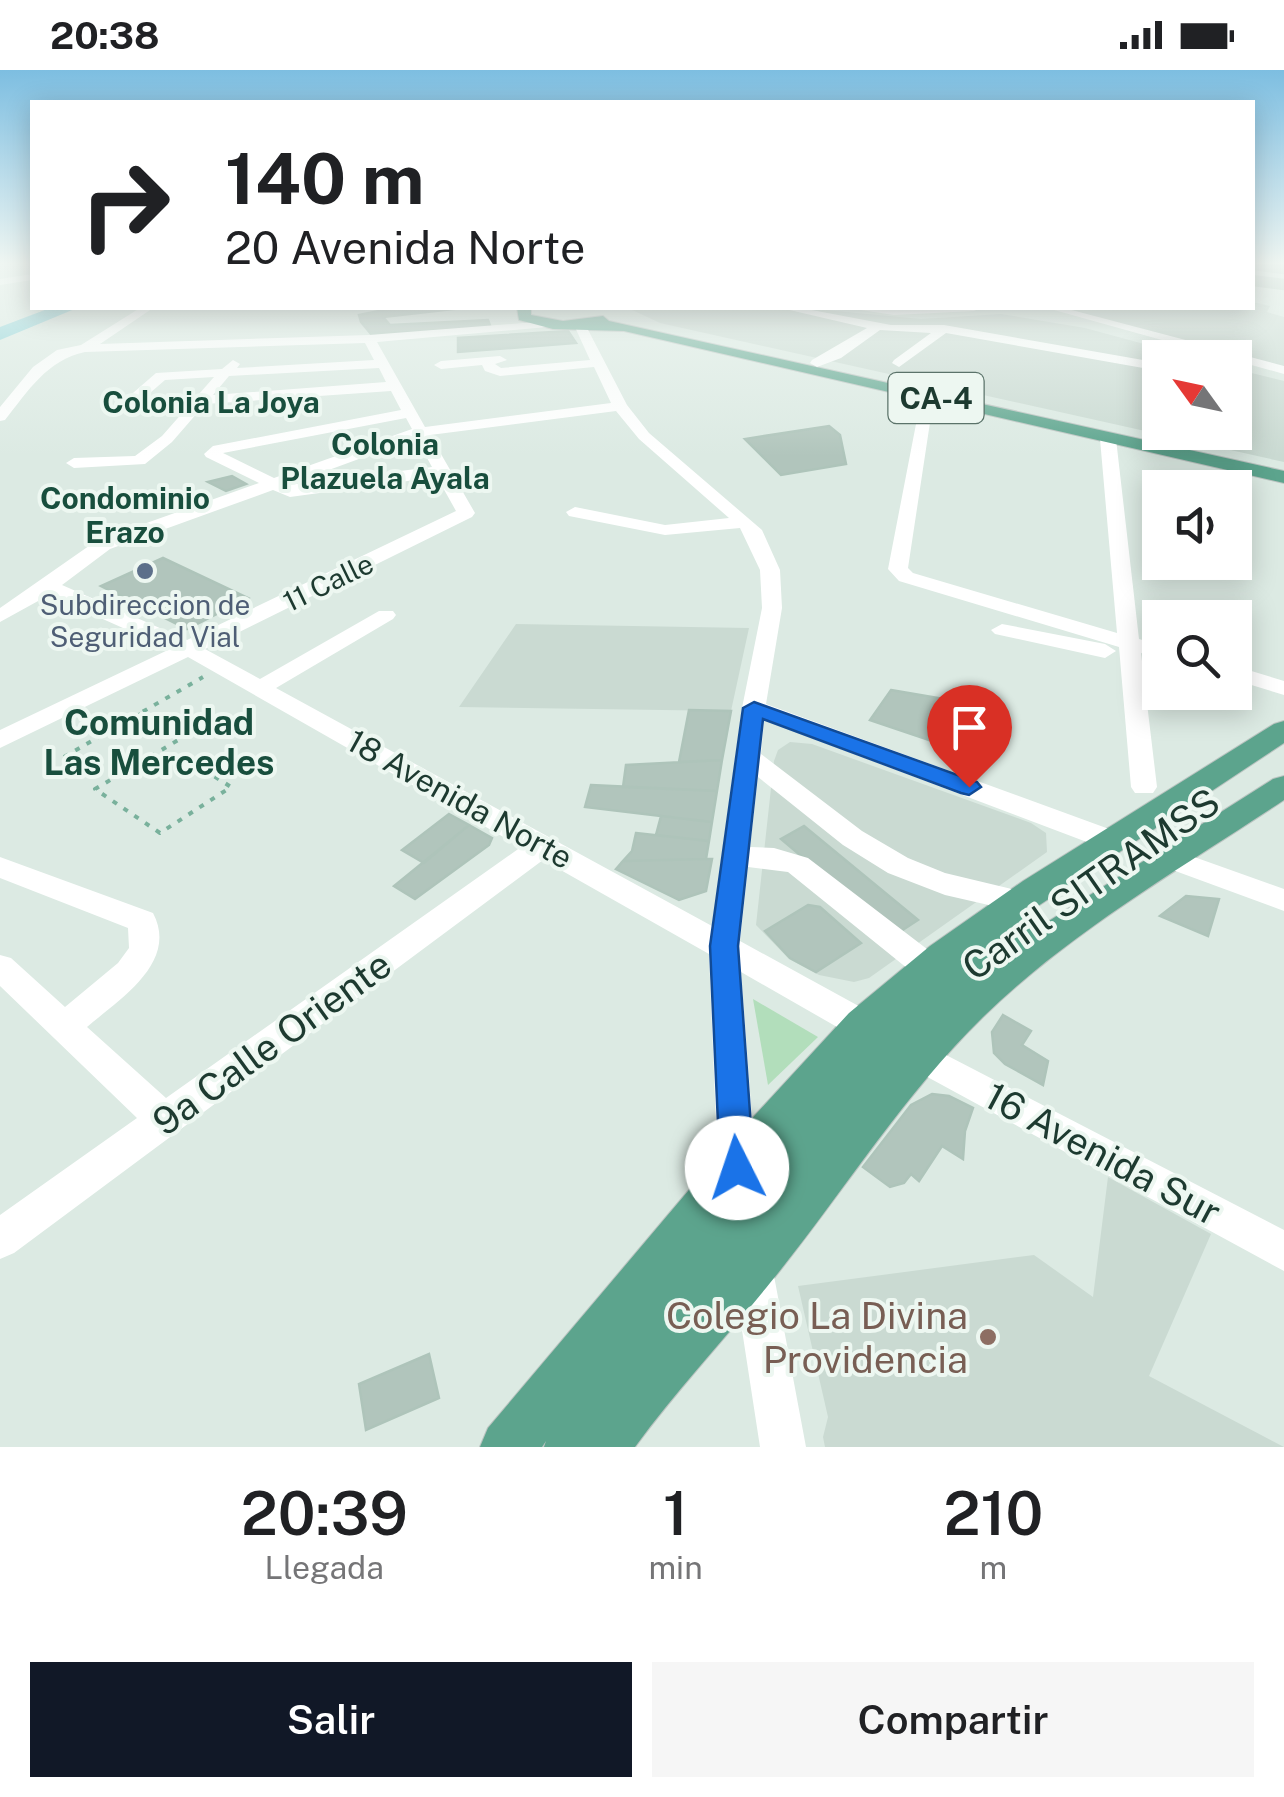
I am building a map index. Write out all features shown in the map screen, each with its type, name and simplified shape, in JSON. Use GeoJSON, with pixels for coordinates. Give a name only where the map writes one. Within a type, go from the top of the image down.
{"type":"FeatureCollection","features":[{"type":"Feature","properties":{"kind":"main road","name":"CA-4"},"geometry":{"type":"LineString","coordinates":[[625,327],[1284,477]]}},
{"type":"Feature","properties":{"kind":"main road","name":"CA-4"},"geometry":{"type":"LineString","coordinates":[[664,327],[1284,468]]}},
{"type":"Feature","properties":{"kind":"main road"},"geometry":{"type":"LineString","coordinates":[[507,1447],[737,1168],[864,1024],[929,968],[1019,901],[1284,730]]}},
{"type":"Feature","properties":{"kind":"main road","name":"Carril SITRAMSS"},"geometry":{"type":"LineString","coordinates":[[571,1447],[748,1247],[898,1034],[976,958],[1060,898],[1284,753]]}},
{"type":"Feature","properties":{"kind":"main road"},"geometry":{"type":"LineString","coordinates":[[602,1447],[748,1247],[968,1006],[1004,974],[1168,858],[1284,786]]}},
{"type":"Feature","properties":{"kind":"street"},"geometry":{"type":"LineString","coordinates":[[85,348],[117,327]]}},
{"type":"Feature","properties":{"kind":"street"},"geometry":{"type":"LineString","coordinates":[[498,330],[501,327]]}},
{"type":"Feature","properties":{"kind":"street"},"geometry":{"type":"LineString","coordinates":[[0,417],[38,370],[62,353],[85,348],[369,339],[519,327]]}},
{"type":"Feature","properties":{"kind":"street"},"geometry":{"type":"LineString","coordinates":[[584,327],[620,406],[644,436],[744,522],[764,550],[770,570],[772,608],[754,708],[724,946],[737,1168],[783,1447]]}},
{"type":"Feature","properties":{"kind":"street"},"geometry":{"type":"LineString","coordinates":[[880,327],[944,329],[1142,364]]}},
{"type":"Feature","properties":{"kind":"street"},"geometry":{"type":"LineString","coordinates":[[1123,327],[1169,340]]}},
{"type":"Feature","properties":{"kind":"street"},"geometry":{"type":"LineString","coordinates":[[817,362],[884,328]]}},
{"type":"Feature","properties":{"kind":"street"},"geometry":{"type":"LineString","coordinates":[[840,368],[884,328]]}},
{"type":"Feature","properties":{"kind":"street"},"geometry":{"type":"LineString","coordinates":[[899,362],[944,329]]}},
{"type":"Feature","properties":{"kind":"street"},"geometry":{"type":"LineString","coordinates":[[369,339],[442,471],[296,492],[271,484],[212,452],[408,413]]}},
{"type":"Feature","properties":{"kind":"street"},"geometry":{"type":"LineString","coordinates":[[74,462],[138,461],[167,439],[204,400],[248,344]]}},
{"type":"Feature","properties":{"kind":"street"},"geometry":{"type":"LineString","coordinates":[[441,366],[540,356]]}},
{"type":"Feature","properties":{"kind":"street"},"geometry":{"type":"LineString","coordinates":[[486,361],[492,370],[500,372],[597,362]]}},
{"type":"Feature","properties":{"kind":"street"},"geometry":{"type":"LineString","coordinates":[[1252,362],[1284,370]]}},
{"type":"Feature","properties":{"kind":"street"},"geometry":{"type":"LineString","coordinates":[[123,409],[155,378],[380,364]]}},
{"type":"Feature","properties":{"kind":"street"},"geometry":{"type":"LineString","coordinates":[[204,400],[396,386]]}},
{"type":"Feature","properties":{"kind":"street"},"geometry":{"type":"LineString","coordinates":[[927,396],[898,569],[906,576],[1129,650]]}},
{"type":"Feature","properties":{"kind":"street"},"geometry":{"type":"LineString","coordinates":[[0,616],[51,588],[78,561],[102,545],[419,432],[620,406]]}},
{"type":"Feature","properties":{"kind":"street"},"geometry":{"type":"LineString","coordinates":[[1108,439],[1144,787]]}},
{"type":"Feature","properties":{"kind":"street","name":"11 Calle"},"geometry":{"type":"LineString","coordinates":[[0,740],[466,513],[442,471]]}},
{"type":"Feature","properties":{"kind":"street"},"geometry":{"type":"LineString","coordinates":[[575,512],[665,530],[744,522]]}},
{"type":"Feature","properties":{"kind":"street","name":"18 Avenida Norte"},"geometry":{"type":"LineString","coordinates":[[51,588],[189,649],[864,1024]]}},
{"type":"Feature","properties":{"kind":"street"},"geometry":{"type":"LineString","coordinates":[[260,688],[386,615]]}},
{"type":"Feature","properties":{"kind":"street"},"geometry":{"type":"LineString","coordinates":[[1002,630],[1142,651]]}},
{"type":"Feature","properties":{"kind":"street"},"geometry":{"type":"LineString","coordinates":[[1252,678],[1284,688]]}},
{"type":"Feature","properties":{"kind":"street"},"geometry":{"type":"LineString","coordinates":[[754,708],[1110,840]]}},
{"type":"Feature","properties":{"kind":"street"},"geometry":{"type":"LineString","coordinates":[[748,757],[880,854],[918,875],[1019,901]]}},
{"type":"Feature","properties":{"kind":"street","name":"9a Calle Oriente"},"geometry":{"type":"LineString","coordinates":[[0,1239],[544,846]]}},
{"type":"Feature","properties":{"kind":"street"},"geometry":{"type":"LineString","coordinates":[[736,856],[774,858],[798,865],[929,968]]}},
{"type":"Feature","properties":{"kind":"street"},"geometry":{"type":"LineString","coordinates":[[1168,858],[1284,900]]}},
{"type":"Feature","properties":{"kind":"street"},"geometry":{"type":"LineString","coordinates":[[1,867],[142,921],[145,950],[65,1027]]}},
{"type":"Feature","properties":{"kind":"street"},"geometry":{"type":"LineString","coordinates":[[0,967],[165,1120]]}},
{"type":"Feature","properties":{"kind":"street","name":"16 Avenida Sur"},"geometry":{"type":"LineString","coordinates":[[921,1057],[1284,1251]]}},
{"type":"Feature","properties":{"kind":"path"},"geometry":{"type":"LineString","coordinates":[[64,757],[221,667]]}},
{"type":"Feature","properties":{"kind":"path"},"geometry":{"type":"LineString","coordinates":[[138,714],[180,739],[95,789],[160,833],[231,787],[195,764]]}},
{"type":"Feature","properties":{"kind":"shaded area"},"geometry":{"type":"Polygon","coordinates":[[[679,327],[1081,327],[1142,343],[1142,430],[679,327]]]}},
{"type":"Feature","properties":{"kind":"shaded area"},"geometry":{"type":"Polygon","coordinates":[[[1133,327],[1284,327],[1284,368],[1252,359],[1252,340],[1180,340],[1133,327]]]}},
{"type":"Feature","properties":{"kind":"shaded area"},"geometry":{"type":"Polygon","coordinates":[[[1252,373],[1284,381],[1284,462],[1230,450],[1252,450],[1252,373]]]}},
{"type":"Feature","properties":{"kind":"shaded area"},"geometry":{"type":"Polygon","coordinates":[[[516,624],[749,628],[731,711],[459,707],[516,624]]]}},
{"type":"Feature","properties":{"kind":"shaded area"},"geometry":{"type":"Polygon","coordinates":[[[790,742],[812,744],[1031,823],[1046,833],[1047,852],[869,978],[854,982],[819,975],[789,959],[756,925],[774,761],[778,750],[790,742]]]}},
{"type":"Feature","properties":{"kind":"shaded area","name":"Colegio La Divina Providencia"},"geometry":{"type":"Polygon","coordinates":[[[1108,1177],[1211,1234],[1149,1376],[1284,1447],[825,1447],[828,1417],[798,1286],[1034,1255],[1093,1297],[1108,1177]]]}},
{"type":"Feature","properties":{"kind":"green space"},"geometry":{"type":"Polygon","coordinates":[[[753,999],[818,1037],[768,1085],[753,999]]]}},
{"type":"Feature","properties":{"kind":"building"},"geometry":{"type":"Polygon","coordinates":[[[365,327],[491,328],[371,334],[365,327]]]}},
{"type":"Feature","properties":{"kind":"building"},"geometry":{"type":"Polygon","coordinates":[[[568,331],[576,343],[458,352],[458,338],[568,331]]]}},
{"type":"Feature","properties":{"kind":"building"},"geometry":{"type":"Polygon","coordinates":[[[829,426],[840,435],[846,464],[781,475],[745,439],[829,426]]]}},
{"type":"Feature","properties":{"kind":"building"},"geometry":{"type":"Polygon","coordinates":[[[232,476],[246,484],[226,491],[208,482],[232,476]]]}},
{"type":"Feature","properties":{"kind":"building"},"geometry":{"type":"Polygon","coordinates":[[[163,558],[248,598],[187,629],[101,586],[163,558]]]}},
{"type":"Feature","properties":{"kind":"building"},"geometry":{"type":"Polygon","coordinates":[[[891,690],[950,700],[944,745],[870,720],[891,690]]]}},
{"type":"Feature","properties":{"kind":"building"},"geometry":{"type":"Polygon","coordinates":[[[689,710],[731,711],[722,760],[679,762],[689,710]]]}},
{"type":"Feature","properties":{"kind":"building"},"geometry":{"type":"Polygon","coordinates":[[[722,760],[717,791],[623,787],[626,765],[722,760]]]}},
{"type":"Feature","properties":{"kind":"building"},"geometry":{"type":"Polygon","coordinates":[[[591,785],[717,791],[712,822],[585,807],[591,785]]]}},
{"type":"Feature","properties":{"kind":"building"},"geometry":{"type":"Polygon","coordinates":[[[449,814],[469,825],[424,863],[402,850],[449,814]]]}},
{"type":"Feature","properties":{"kind":"building"},"geometry":{"type":"Polygon","coordinates":[[[661,816],[712,822],[709,841],[656,835],[661,816]]]}},
{"type":"Feature","properties":{"kind":"building"},"geometry":{"type":"Polygon","coordinates":[[[469,825],[492,838],[489,845],[415,899],[394,886],[469,825]]]}},
{"type":"Feature","properties":{"kind":"building"},"geometry":{"type":"Polygon","coordinates":[[[804,826],[918,920],[895,935],[781,839],[804,826]]]}},
{"type":"Feature","properties":{"kind":"building"},"geometry":{"type":"Polygon","coordinates":[[[636,833],[709,841],[706,859],[623,861],[632,851],[636,833]]]}},
{"type":"Feature","properties":{"kind":"building"},"geometry":{"type":"Polygon","coordinates":[[[712,859],[706,891],[679,900],[616,869],[623,861],[712,859]]]}},
{"type":"Feature","properties":{"kind":"building"},"geometry":{"type":"Polygon","coordinates":[[[1186,896],[1219,899],[1208,936],[1160,916],[1186,896]]]}},
{"type":"Feature","properties":{"kind":"building"},"geometry":{"type":"Polygon","coordinates":[[[808,905],[820,907],[861,943],[816,972],[790,958],[765,931],[808,905]]]}},
{"type":"Feature","properties":{"kind":"building"},"geometry":{"type":"Polygon","coordinates":[[[1003,1015],[1031,1031],[1022,1045],[1048,1061],[1043,1085],[1005,1064],[994,1053],[992,1032],[1003,1015]]]}},
{"type":"Feature","properties":{"kind":"building"},"geometry":{"type":"Polygon","coordinates":[[[932,1094],[949,1096],[973,1108],[965,1131],[963,1159],[942,1146],[919,1181],[911,1174],[904,1183],[890,1187],[863,1167],[911,1105],[932,1094]]]}},
{"type":"Feature","properties":{"kind":"building"},"geometry":{"type":"Polygon","coordinates":[[[429,1354],[439,1398],[366,1430],[359,1384],[429,1354]]]}},
{"type":"Feature","properties":{"kind":"waterway"},"geometry":{"type":"LineString","coordinates":[[0,334],[17,327]]}},
{"type":"Feature","properties":{"kind":"place","name":"Subdireccion de Seguridad Vial"},"geometry":{"type":"Point","coordinates":[145,571]}},
{"type":"Feature","properties":{"kind":"place","name":"Colegio La Divina Providencia"},"geometry":{"type":"Point","coordinates":[988,1337]}},
{"type":"Feature","properties":{"kind":"district","name":"Colonia La Joya"},"geometry":{"type":"Point","coordinates":[211,402]}},
{"type":"Feature","properties":{"kind":"district","name":"Colonia Plazuela Ayala"},"geometry":{"type":"Point","coordinates":[385,461]}},
{"type":"Feature","properties":{"kind":"district","name":"Condominio Erazo"},"geometry":{"type":"Point","coordinates":[125,515]}},
{"type":"Feature","properties":{"kind":"district","name":"Comunidad Las Mercedes"},"geometry":{"type":"Point","coordinates":[159,742]}},
{"type":"Feature","properties":{"kind":"route"},"geometry":{"type":"LineString","coordinates":[[737,1168],[724,946],[754,708],[969,787]]}}]}
